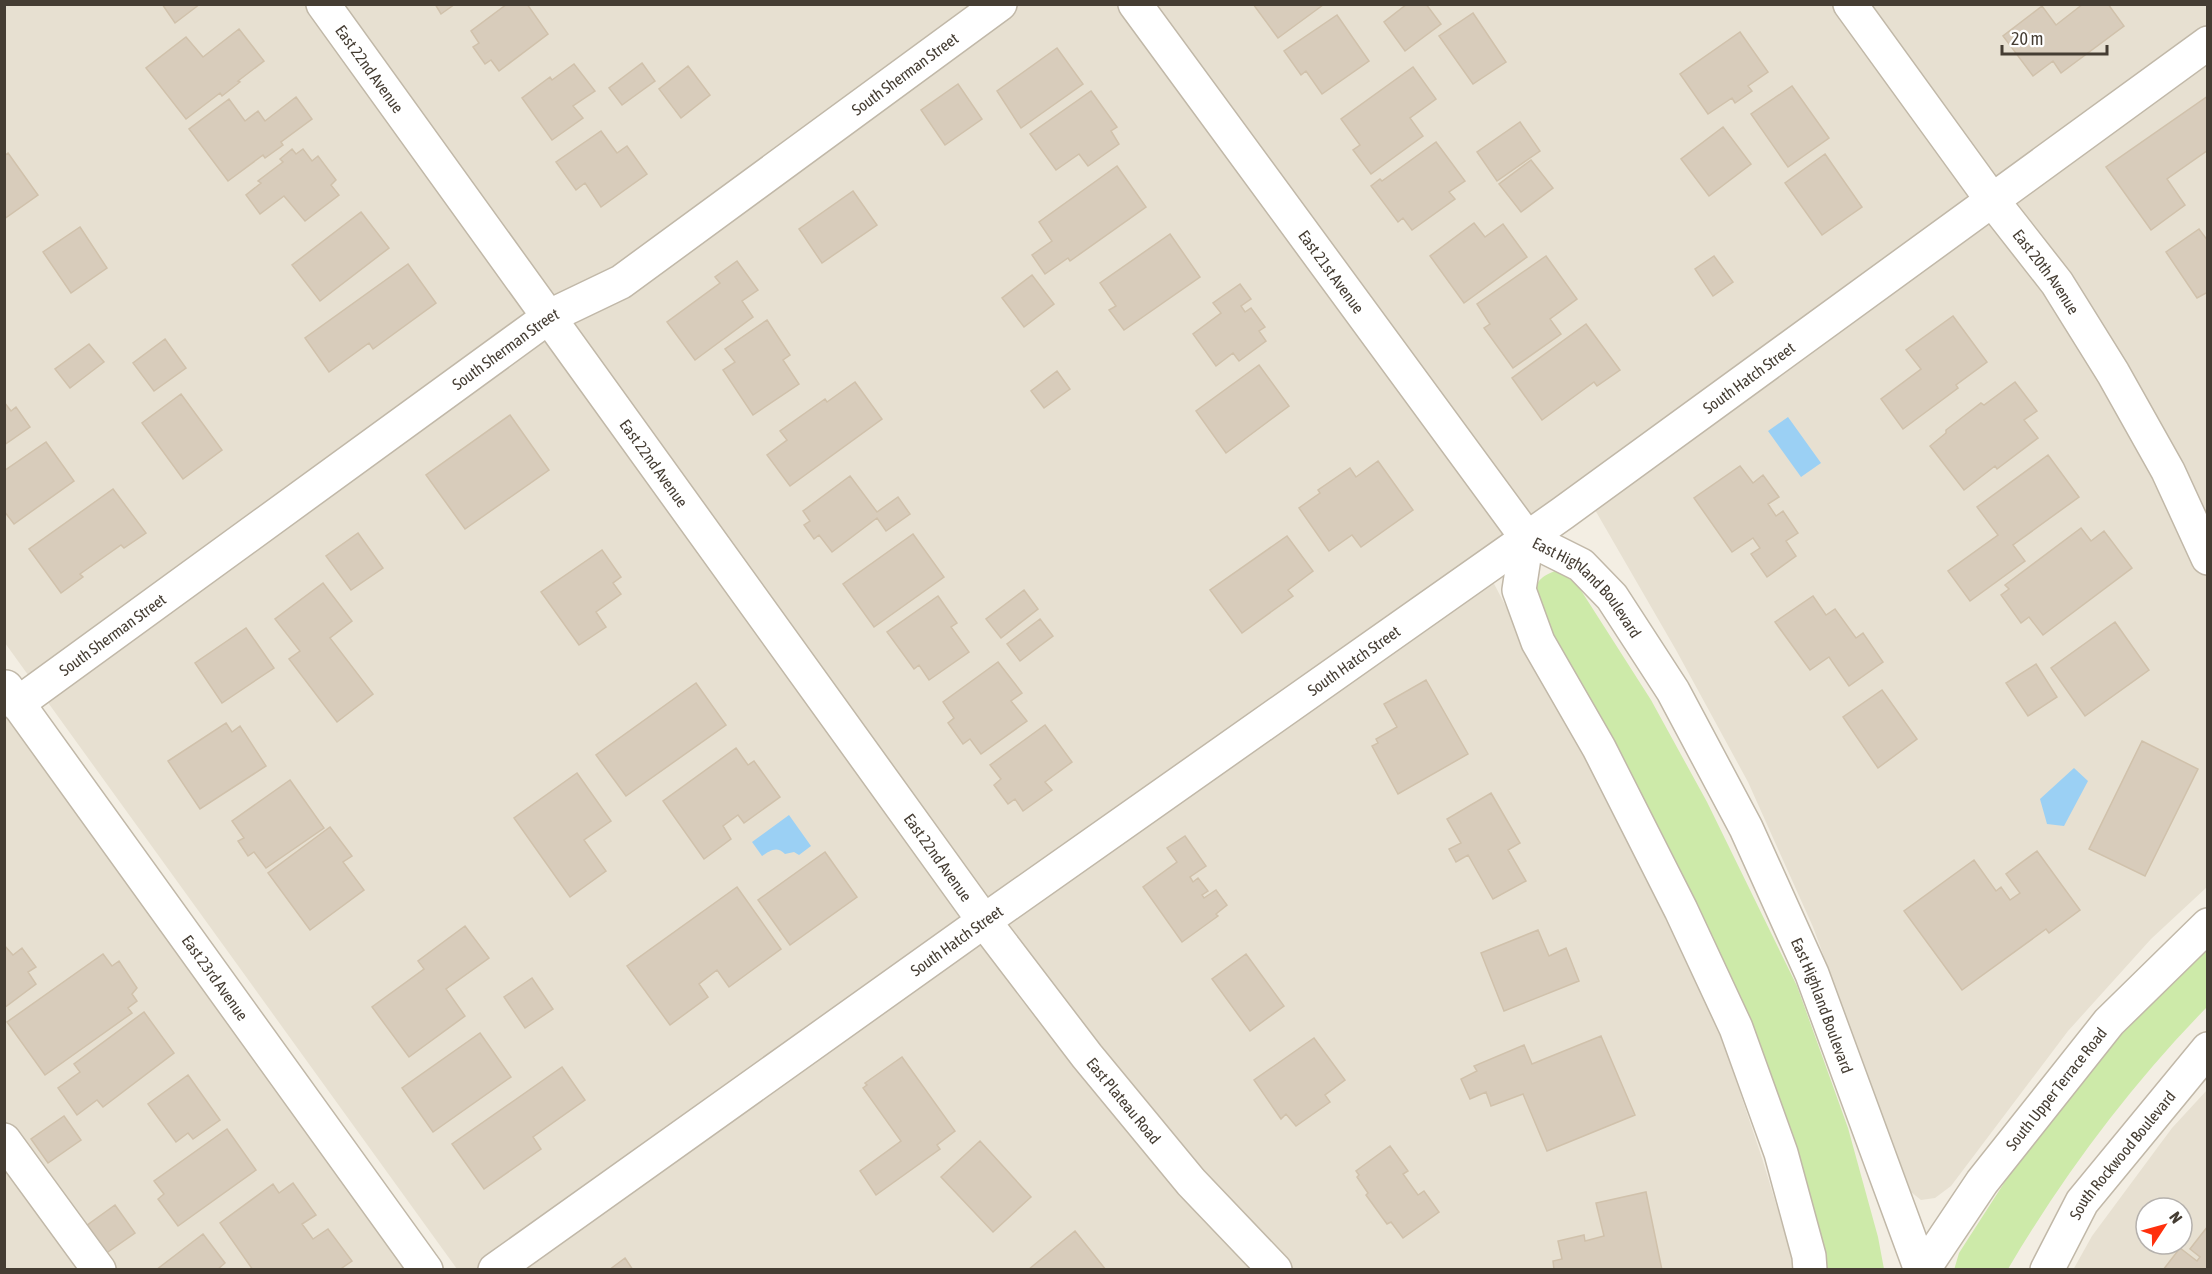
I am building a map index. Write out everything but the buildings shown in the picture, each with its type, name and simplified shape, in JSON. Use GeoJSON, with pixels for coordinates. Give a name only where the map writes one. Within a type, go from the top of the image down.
{"type":"FeatureCollection","features":[{"type":"Feature","properties":{"kind":"street","name":"East 22nd Avenue"},"geometry":{"type":"LineString","coordinates":[[323,4],[984,921]]}},
{"type":"Feature","properties":{"kind":"street","name":"South Sherman Street"},"geometry":{"type":"LineString","coordinates":[[11,695],[550,316],[621,282],[1000,4]]}},
{"type":"Feature","properties":{"kind":"street","name":"East 21st Avenue"},"geometry":{"type":"LineString","coordinates":[[1135,4],[1527,538]]}},
{"type":"Feature","properties":{"kind":"street","name":"East 20th Avenue"},"geometry":{"type":"LineString","coordinates":[[1850,4],[1992,200],[2057,283],[2113,373],[2168,471],[2208,558]]}},
{"type":"Feature","properties":{"kind":"street","name":"South Hatch Street"},"geometry":{"type":"LineString","coordinates":[[495,1269],[1527,538],[2208,43]]}},
{"type":"Feature","properties":{"kind":"street","name":"East Highland Boulevard"},"geometry":{"type":"LineString","coordinates":[[1810,1269],[1809,1256],[1781,1153],[1736,1028],[1681,910],[1599,748],[1538,642],[1519,590],[1527,538],[1581,564],[1612,597],[1673,691],[1746,828],[1812,974],[1922,1269]]}},
{"type":"Feature","properties":{"kind":"street","name":"East 23rd Avenue"},"geometry":{"type":"LineString","coordinates":[[11,695],[426,1269]]}},
{"type":"Feature","properties":{"kind":"street","name":"East Plateau Road"},"geometry":{"type":"LineString","coordinates":[[984,921],[1087,1056],[1191,1182],[1275,1269]]}},
{"type":"Feature","properties":{"kind":"street","name":"South Upper Terrace Road"},"geometry":{"type":"LineString","coordinates":[[1922,1269],[1982,1182],[2109,1023],[2208,925]]}},
{"type":"Feature","properties":{"kind":"street","name":"South Rockwood Boulevard"},"geometry":{"type":"LineString","coordinates":[[2047,1269],[2082,1202],[2208,1049]]}},
{"type":"Feature","properties":{"kind":"street"},"geometry":{"type":"LineString","coordinates":[[4,1140],[99,1269]]}},
{"type":"Feature","properties":{"kind":"shaded area"},"geometry":{"type":"Polygon","coordinates":[[[4,5],[2207,5],[2207,887],[2151,939],[2068,1031],[1951,1186],[1935,1198],[1921,1200],[1911,1192],[1813,927],[1748,782],[1676,650],[1591,503],[1490,576],[1668,918],[1721,1036],[1762,1158],[1794,1269],[457,1269],[5,643],[4,5]]]}},
{"type":"Feature","properties":{"kind":"shaded area"},"geometry":{"type":"Polygon","coordinates":[[[5,714],[407,1269],[5,1269],[5,714]]]}},
{"type":"Feature","properties":{"kind":"shaded area"},"geometry":{"type":"Polygon","coordinates":[[[2207,1090],[2207,1269],[2073,1270],[2092,1236],[2172,1128],[2207,1090]]]}},
{"type":"Feature","properties":{"kind":"green space"},"geometry":{"type":"Polygon","coordinates":[[[1555,571],[1566,573],[1575,581],[1651,700],[1707,802],[1797,986],[1848,1128],[1878,1237],[1884,1269],[1821,1269],[1677,868],[1618,747],[1533,607],[1537,584],[1543,577],[1555,571]]]}},
{"type":"Feature","properties":{"kind":"green space"},"geometry":{"type":"Polygon","coordinates":[[[2207,948],[2207,1007],[2151,1068],[2100,1132],[2052,1199],[2008,1269],[1954,1270],[1959,1253],[2015,1166],[2114,1042],[2207,948]]]}},
{"type":"Feature","properties":{"kind":"water"},"geometry":{"type":"Polygon","coordinates":[[[1788,417],[1821,463],[1801,477],[1768,431],[1788,417]]]}},
{"type":"Feature","properties":{"kind":"water"},"geometry":{"type":"Polygon","coordinates":[[[2074,768],[2088,781],[2064,826],[2047,824],[2040,799],[2074,768]]]}},
{"type":"Feature","properties":{"kind":"water"},"geometry":{"type":"Polygon","coordinates":[[[789,815],[811,846],[799,855],[794,852],[785,854],[777,850],[762,856],[752,842],[789,815]]]}}]}
